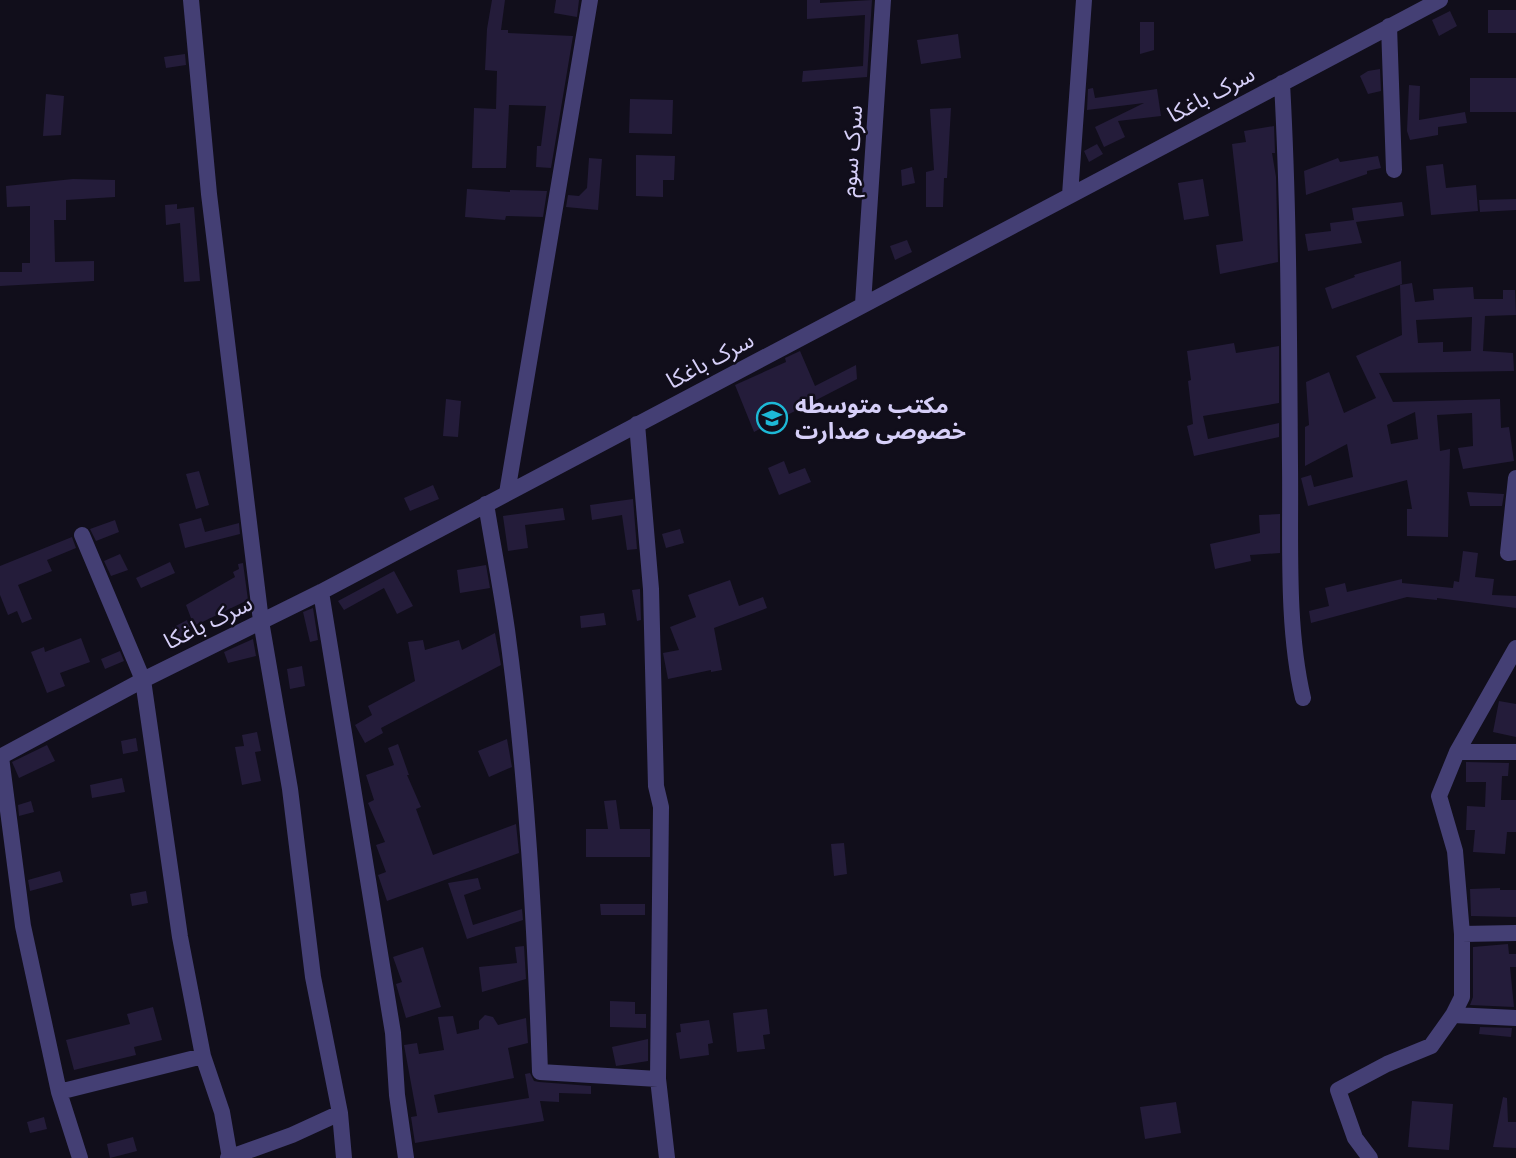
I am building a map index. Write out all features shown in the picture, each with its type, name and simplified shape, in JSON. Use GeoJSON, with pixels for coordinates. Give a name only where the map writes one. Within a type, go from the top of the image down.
{"type":"FeatureCollection","features":[{"type":"Feature","properties":{"kind":"street"},"geometry":{"type":"LineString","coordinates":[[191,0],[209,194],[261,621],[290,789],[313,977],[340,1113],[344,1158]]}},
{"type":"Feature","properties":{"kind":"street"},"geometry":{"type":"LineString","coordinates":[[507,493],[590,0]]}},
{"type":"Feature","properties":{"kind":"street","name":"سرک سوم"},"geometry":{"type":"LineString","coordinates":[[863,304],[883,0]]}},
{"type":"Feature","properties":{"kind":"street"},"geometry":{"type":"LineString","coordinates":[[1070,195],[1084,0]]}},
{"type":"Feature","properties":{"kind":"street","name":"سرک باغکا"},"geometry":{"type":"LineString","coordinates":[[0,757],[142,680],[321,592],[1389,26],[1424,4],[1440,0]]}},
{"type":"Feature","properties":{"kind":"street"},"geometry":{"type":"LineString","coordinates":[[1389,26],[1394,170]]}},
{"type":"Feature","properties":{"kind":"street"},"geometry":{"type":"LineString","coordinates":[[1282,83],[1287,177],[1291,566],[1296,669],[1303,698]]}},
{"type":"Feature","properties":{"kind":"street"},"geometry":{"type":"LineString","coordinates":[[637,424],[651,589],[656,786],[661,807],[658,1079],[667,1158]]}},
{"type":"Feature","properties":{"kind":"street"},"geometry":{"type":"LineString","coordinates":[[1516,478],[1508,552],[1516,552]]}},
{"type":"Feature","properties":{"kind":"street"},"geometry":{"type":"LineString","coordinates":[[486,504],[507,631],[522,771],[534,921],[540,1072],[658,1079]]}},
{"type":"Feature","properties":{"kind":"street"},"geometry":{"type":"LineString","coordinates":[[82,535],[142,680],[180,937],[203,1056],[222,1112],[229,1158],[292,1135],[340,1113]]}},
{"type":"Feature","properties":{"kind":"street"},"geometry":{"type":"LineString","coordinates":[[321,592],[393,1032],[397,1095],[406,1158]]}},
{"type":"Feature","properties":{"kind":"street"},"geometry":{"type":"LineString","coordinates":[[1370,1158],[1355,1138],[1338,1090],[1387,1064],[1431,1046],[1462,997],[1462,934],[1455,851],[1439,796],[1457,752],[1516,648]]}},
{"type":"Feature","properties":{"kind":"street"},"geometry":{"type":"LineString","coordinates":[[1457,752],[1516,752]]}},
{"type":"Feature","properties":{"kind":"street"},"geometry":{"type":"LineString","coordinates":[[0,757],[23,926],[59,1092],[80,1158]]}},
{"type":"Feature","properties":{"kind":"street"},"geometry":{"type":"LineString","coordinates":[[1462,934],[1516,933]]}},
{"type":"Feature","properties":{"kind":"street"},"geometry":{"type":"LineString","coordinates":[[1453,1014],[1516,1018]]}},
{"type":"Feature","properties":{"kind":"street"},"geometry":{"type":"LineString","coordinates":[[59,1092],[203,1056]]}},
{"type":"Feature","properties":{"kind":"building"},"geometry":{"type":"Polygon","coordinates":[[[492,0],[505,0],[501,30],[508,30],[508,33],[573,36],[551,168],[536,167],[537,146],[541,146],[546,106],[509,105],[506,168],[472,168],[474,108],[496,109],[497,71],[485,70],[492,0]]]}},
{"type":"Feature","properties":{"kind":"building"},"geometry":{"type":"Polygon","coordinates":[[[556,0],[579,0],[577,17],[554,13],[556,0]]]}},
{"type":"Feature","properties":{"kind":"building"},"geometry":{"type":"Polygon","coordinates":[[[807,0],[820,0],[820,3],[872,0],[867,77],[802,82],[803,71],[863,66],[865,15],[807,19],[807,0]]]}},
{"type":"Feature","properties":{"kind":"building"},"geometry":{"type":"Polygon","coordinates":[[[1488,10],[1516,10],[1516,33],[1488,33],[1488,10]]]}},
{"type":"Feature","properties":{"kind":"building"},"geometry":{"type":"Polygon","coordinates":[[[1450,11],[1457,26],[1439,36],[1432,20],[1450,11]]]}},
{"type":"Feature","properties":{"kind":"building"},"geometry":{"type":"Polygon","coordinates":[[[1140,22],[1154,22],[1154,50],[1140,54],[1140,22]]]}},
{"type":"Feature","properties":{"kind":"building"},"geometry":{"type":"Polygon","coordinates":[[[958,34],[961,58],[921,64],[917,40],[958,34]]]}},
{"type":"Feature","properties":{"kind":"building"},"geometry":{"type":"Polygon","coordinates":[[[185,54],[186,65],[166,68],[164,57],[185,54]]]}},
{"type":"Feature","properties":{"kind":"building"},"geometry":{"type":"Polygon","coordinates":[[[1380,69],[1381,91],[1368,94],[1360,76],[1380,69]]]}},
{"type":"Feature","properties":{"kind":"building"},"geometry":{"type":"Polygon","coordinates":[[[1470,78],[1516,78],[1516,112],[1470,112],[1470,78]]]}},
{"type":"Feature","properties":{"kind":"building"},"geometry":{"type":"Polygon","coordinates":[[[1409,85],[1420,86],[1419,120],[1465,112],[1467,123],[1438,127],[1438,135],[1410,140],[1407,131],[1409,85]]]}},
{"type":"Feature","properties":{"kind":"building"},"geometry":{"type":"Polygon","coordinates":[[[1093,88],[1095,98],[1157,89],[1161,116],[1118,121],[1125,137],[1104,147],[1095,127],[1144,103],[1087,110],[1088,89],[1093,88]]]}},
{"type":"Feature","properties":{"kind":"building"},"geometry":{"type":"Polygon","coordinates":[[[46,94],[64,96],[61,135],[43,136],[46,94]]]}},
{"type":"Feature","properties":{"kind":"building"},"geometry":{"type":"Polygon","coordinates":[[[630,99],[673,100],[672,134],[629,133],[630,99]]]}},
{"type":"Feature","properties":{"kind":"building"},"geometry":{"type":"Polygon","coordinates":[[[951,108],[943,207],[926,207],[926,172],[934,170],[930,109],[951,108]]]}},
{"type":"Feature","properties":{"kind":"building"},"geometry":{"type":"Polygon","coordinates":[[[1274,126],[1275,153],[1272,153],[1276,177],[1278,262],[1220,274],[1216,245],[1243,241],[1232,144],[1246,142],[1244,131],[1274,126]]]}},
{"type":"Feature","properties":{"kind":"building"},"geometry":{"type":"Polygon","coordinates":[[[1097,144],[1103,154],[1089,162],[1084,151],[1097,144]]]}},
{"type":"Feature","properties":{"kind":"building"},"geometry":{"type":"Polygon","coordinates":[[[636,155],[675,156],[674,180],[663,180],[663,197],[636,196],[636,155]]]}},
{"type":"Feature","properties":{"kind":"building"},"geometry":{"type":"Polygon","coordinates":[[[1378,156],[1381,168],[1306,195],[1304,171],[1338,158],[1340,162],[1378,156]]]}},
{"type":"Feature","properties":{"kind":"building"},"geometry":{"type":"Polygon","coordinates":[[[589,158],[602,159],[598,210],[566,207],[568,195],[579,196],[587,188],[589,158]]]}},
{"type":"Feature","properties":{"kind":"building"},"geometry":{"type":"Polygon","coordinates":[[[1443,164],[1446,188],[1476,185],[1478,211],[1431,215],[1426,166],[1443,164]]]}},
{"type":"Feature","properties":{"kind":"building"},"geometry":{"type":"Polygon","coordinates":[[[912,167],[915,183],[902,186],[901,170],[912,167]]]}},
{"type":"Feature","properties":{"kind":"building"},"geometry":{"type":"Polygon","coordinates":[[[73,179],[115,180],[115,197],[66,200],[66,220],[54,220],[55,262],[94,261],[94,281],[0,286],[0,272],[22,272],[22,263],[30,263],[30,206],[7,207],[6,186],[73,179]]]}},
{"type":"Feature","properties":{"kind":"building"},"geometry":{"type":"Polygon","coordinates":[[[1203,179],[1209,216],[1184,220],[1178,183],[1203,179]]]}},
{"type":"Feature","properties":{"kind":"building"},"geometry":{"type":"Polygon","coordinates":[[[467,189],[547,191],[543,217],[506,216],[505,220],[465,217],[467,189]]]}},
{"type":"Feature","properties":{"kind":"building"},"geometry":{"type":"Polygon","coordinates":[[[1516,199],[1516,210],[1480,212],[1479,200],[1516,199]]]}},
{"type":"Feature","properties":{"kind":"building"},"geometry":{"type":"Polygon","coordinates":[[[1402,202],[1404,216],[1356,222],[1362,243],[1308,251],[1305,234],[1331,231],[1330,223],[1354,220],[1352,208],[1402,202]]]}},
{"type":"Feature","properties":{"kind":"building"},"geometry":{"type":"Polygon","coordinates":[[[177,204],[177,209],[194,207],[200,281],[184,282],[180,223],[166,225],[165,205],[177,204]]]}},
{"type":"Feature","properties":{"kind":"building"},"geometry":{"type":"Polygon","coordinates":[[[907,240],[912,252],[895,260],[890,246],[907,240]]]}},
{"type":"Feature","properties":{"kind":"building"},"geometry":{"type":"Polygon","coordinates":[[[1401,261],[1402,284],[1332,309],[1325,288],[1355,277],[1354,275],[1401,261]]]}},
{"type":"Feature","properties":{"kind":"building"},"geometry":{"type":"Polygon","coordinates":[[[1412,283],[1415,302],[1434,300],[1433,289],[1473,287],[1474,299],[1503,299],[1503,290],[1515,290],[1516,315],[1485,316],[1483,351],[1513,353],[1514,371],[1379,373],[1393,402],[1500,399],[1501,428],[1509,427],[1514,461],[1463,469],[1458,448],[1473,446],[1472,413],[1437,415],[1440,451],[1450,449],[1448,537],[1407,536],[1407,509],[1412,509],[1407,480],[1308,506],[1301,478],[1311,475],[1314,487],[1353,477],[1347,444],[1305,466],[1305,427],[1309,425],[1306,382],[1329,372],[1344,413],[1376,398],[1356,356],[1402,335],[1400,285],[1412,283]],[[1472,317],[1416,320],[1418,343],[1443,342],[1443,352],[1471,351],[1472,317]],[[1415,412],[1387,425],[1391,444],[1418,439],[1415,412]]]}},
{"type":"Feature","properties":{"kind":"building"},"geometry":{"type":"Polygon","coordinates":[[[1234,343],[1236,353],[1279,346],[1279,403],[1203,416],[1208,439],[1279,423],[1279,437],[1194,456],[1187,426],[1193,424],[1187,351],[1234,343]]]}},
{"type":"Feature","properties":{"kind":"building"},"geometry":{"type":"Polygon","coordinates":[[[800,351],[815,386],[856,365],[857,379],[754,432],[735,385],[786,362],[785,358],[800,351]]]}},
{"type":"Feature","properties":{"kind":"building"},"geometry":{"type":"Polygon","coordinates":[[[446,399],[461,401],[458,437],[443,436],[446,399]]]}},
{"type":"Feature","properties":{"kind":"building"},"geometry":{"type":"Polygon","coordinates":[[[784,461],[789,474],[805,468],[811,482],[779,495],[768,468],[784,461]]]}},
{"type":"Feature","properties":{"kind":"building"},"geometry":{"type":"Polygon","coordinates":[[[199,471],[209,505],[196,509],[186,474],[199,471]]]}},
{"type":"Feature","properties":{"kind":"building"},"geometry":{"type":"Polygon","coordinates":[[[433,485],[439,499],[410,511],[404,498],[433,485]]]}},
{"type":"Feature","properties":{"kind":"building"},"geometry":{"type":"Polygon","coordinates":[[[1467,492],[1504,494],[1502,506],[1470,506],[1467,492]]]}},
{"type":"Feature","properties":{"kind":"building"},"geometry":{"type":"Polygon","coordinates":[[[633,499],[637,549],[627,550],[622,515],[592,520],[590,505],[633,499]]]}},
{"type":"Feature","properties":{"kind":"building"},"geometry":{"type":"Polygon","coordinates":[[[563,508],[565,520],[525,525],[528,548],[508,551],[503,516],[563,508]]]}},
{"type":"Feature","properties":{"kind":"building"},"geometry":{"type":"Polygon","coordinates":[[[1280,514],[1280,553],[1250,555],[1251,561],[1215,569],[1210,544],[1260,533],[1259,515],[1280,514]]]}},
{"type":"Feature","properties":{"kind":"building"},"geometry":{"type":"Polygon","coordinates":[[[201,518],[205,532],[239,523],[240,534],[185,548],[179,524],[201,518]]]}},
{"type":"Feature","properties":{"kind":"building"},"geometry":{"type":"Polygon","coordinates":[[[115,520],[119,532],[96,541],[90,529],[115,520]]]}},
{"type":"Feature","properties":{"kind":"building"},"geometry":{"type":"Polygon","coordinates":[[[680,529],[684,543],[666,548],[662,534],[680,529]]]}},
{"type":"Feature","properties":{"kind":"building"},"geometry":{"type":"Polygon","coordinates":[[[72,537],[76,548],[47,560],[52,571],[18,585],[32,619],[22,623],[17,611],[8,615],[0,595],[0,566],[72,537]]]}},
{"type":"Feature","properties":{"kind":"building"},"geometry":{"type":"Polygon","coordinates":[[[1463,551],[1478,553],[1475,577],[1494,579],[1492,595],[1516,596],[1516,608],[1407,597],[1311,623],[1309,611],[1329,606],[1325,588],[1345,583],[1347,592],[1402,579],[1402,583],[1453,588],[1454,581],[1459,582],[1463,551]]]}},
{"type":"Feature","properties":{"kind":"building"},"geometry":{"type":"Polygon","coordinates":[[[120,554],[128,570],[111,576],[104,561],[120,554]]]}},
{"type":"Feature","properties":{"kind":"building"},"geometry":{"type":"Polygon","coordinates":[[[170,562],[175,573],[141,588],[136,578],[170,562]]]}},
{"type":"Feature","properties":{"kind":"building"},"geometry":{"type":"Polygon","coordinates":[[[243,563],[248,600],[194,626],[186,605],[235,577],[233,572],[239,569],[238,564],[243,563]]]}},
{"type":"Feature","properties":{"kind":"building"},"geometry":{"type":"Polygon","coordinates":[[[486,565],[490,588],[460,593],[457,570],[486,565]]]}},
{"type":"Feature","properties":{"kind":"building"},"geometry":{"type":"Polygon","coordinates":[[[394,571],[413,606],[397,614],[384,588],[344,610],[338,601],[394,571]]]}},
{"type":"Feature","properties":{"kind":"building"},"geometry":{"type":"Polygon","coordinates":[[[730,580],[739,606],[763,597],[767,608],[714,628],[722,670],[668,679],[663,653],[679,650],[670,627],[696,617],[688,595],[730,580]]]}},
{"type":"Feature","properties":{"kind":"building"},"geometry":{"type":"Polygon","coordinates":[[[640,589],[641,620],[637,621],[632,590],[640,589]]]}},
{"type":"Feature","properties":{"kind":"building"},"geometry":{"type":"Polygon","coordinates":[[[313,608],[318,640],[310,642],[303,612],[313,608]]]}},
{"type":"Feature","properties":{"kind":"building"},"geometry":{"type":"Polygon","coordinates":[[[604,613],[606,625],[581,628],[580,616],[604,613]]]}},
{"type":"Feature","properties":{"kind":"building"},"geometry":{"type":"Polygon","coordinates":[[[187,620],[193,630],[178,639],[172,628],[187,620]]]}},
{"type":"Feature","properties":{"kind":"building"},"geometry":{"type":"Polygon","coordinates":[[[495,633],[501,665],[381,728],[383,733],[365,743],[355,725],[372,715],[368,706],[415,681],[408,642],[423,640],[425,650],[459,640],[462,650],[495,633]]]}},
{"type":"Feature","properties":{"kind":"building"},"geometry":{"type":"Polygon","coordinates":[[[81,638],[90,662],[60,673],[65,686],[47,693],[31,652],[44,647],[45,652],[81,638]]]}},
{"type":"Feature","properties":{"kind":"building"},"geometry":{"type":"Polygon","coordinates":[[[253,639],[256,656],[228,663],[224,652],[253,639]]]}},
{"type":"Feature","properties":{"kind":"building"},"geometry":{"type":"Polygon","coordinates":[[[120,651],[124,661],[105,669],[101,659],[120,651]]]}},
{"type":"Feature","properties":{"kind":"building"},"geometry":{"type":"Polygon","coordinates":[[[302,666],[305,686],[290,689],[287,669],[302,666]]]}},
{"type":"Feature","properties":{"kind":"building"},"geometry":{"type":"Polygon","coordinates":[[[1499,701],[1516,704],[1516,737],[1493,732],[1499,701]]]}},
{"type":"Feature","properties":{"kind":"building"},"geometry":{"type":"Polygon","coordinates":[[[257,732],[261,751],[255,752],[261,781],[242,785],[235,747],[244,746],[242,735],[257,732]]]}},
{"type":"Feature","properties":{"kind":"building"},"geometry":{"type":"Polygon","coordinates":[[[136,738],[138,751],[123,754],[121,741],[136,738]]]}},
{"type":"Feature","properties":{"kind":"building"},"geometry":{"type":"Polygon","coordinates":[[[507,739],[512,767],[489,777],[478,751],[507,739]]]}},
{"type":"Feature","properties":{"kind":"building"},"geometry":{"type":"Polygon","coordinates":[[[398,744],[407,775],[421,807],[416,809],[433,855],[516,824],[519,853],[387,901],[378,875],[386,872],[376,845],[385,842],[368,803],[374,800],[366,775],[394,765],[388,748],[398,744]]]}},
{"type":"Feature","properties":{"kind":"building"},"geometry":{"type":"Polygon","coordinates":[[[47,745],[55,761],[19,778],[12,762],[47,745]]]}},
{"type":"Feature","properties":{"kind":"building"},"geometry":{"type":"Polygon","coordinates":[[[1466,762],[1509,763],[1508,776],[1502,776],[1501,800],[1516,800],[1516,832],[1507,832],[1505,854],[1473,852],[1475,830],[1466,830],[1467,806],[1485,807],[1486,782],[1466,782],[1466,762]]]}},
{"type":"Feature","properties":{"kind":"building"},"geometry":{"type":"Polygon","coordinates":[[[122,778],[125,792],[92,798],[90,785],[122,778]]]}},
{"type":"Feature","properties":{"kind":"building"},"geometry":{"type":"Polygon","coordinates":[[[616,800],[620,829],[650,829],[650,857],[586,857],[586,829],[608,829],[604,801],[616,800]]]}},
{"type":"Feature","properties":{"kind":"building"},"geometry":{"type":"Polygon","coordinates":[[[31,801],[34,812],[19,816],[18,805],[31,801]]]}},
{"type":"Feature","properties":{"kind":"building"},"geometry":{"type":"Polygon","coordinates":[[[844,843],[847,874],[834,876],[831,844],[844,843]]]}},
{"type":"Feature","properties":{"kind":"building"},"geometry":{"type":"Polygon","coordinates":[[[60,871],[63,882],[30,891],[28,880],[60,871]]]}},
{"type":"Feature","properties":{"kind":"building"},"geometry":{"type":"Polygon","coordinates":[[[478,878],[481,889],[464,895],[473,925],[522,909],[523,920],[467,939],[448,883],[478,878]]]}},
{"type":"Feature","properties":{"kind":"building"},"geometry":{"type":"Polygon","coordinates":[[[1470,889],[1516,890],[1516,917],[1471,916],[1470,889]]]}},
{"type":"Feature","properties":{"kind":"building"},"geometry":{"type":"Polygon","coordinates":[[[146,891],[148,903],[132,906],[130,894],[146,891]]]}},
{"type":"Feature","properties":{"kind":"building"},"geometry":{"type":"Polygon","coordinates":[[[600,904],[645,904],[645,915],[601,915],[600,904]]]}},
{"type":"Feature","properties":{"kind":"building"},"geometry":{"type":"Polygon","coordinates":[[[1508,944],[1509,954],[1516,954],[1516,967],[1510,967],[1514,1007],[1470,1005],[1473,997],[1473,947],[1508,944]]]}},
{"type":"Feature","properties":{"kind":"building"},"geometry":{"type":"Polygon","coordinates":[[[524,946],[526,979],[482,992],[479,967],[517,963],[515,947],[524,946]]]}},
{"type":"Feature","properties":{"kind":"building"},"geometry":{"type":"Polygon","coordinates":[[[423,947],[441,1007],[406,1018],[396,984],[402,982],[393,957],[423,947]]]}},
{"type":"Feature","properties":{"kind":"building"},"geometry":{"type":"Polygon","coordinates":[[[610,1001],[635,1002],[635,1014],[646,1014],[646,1028],[610,1027],[610,1001]]]}},
{"type":"Feature","properties":{"kind":"building"},"geometry":{"type":"Polygon","coordinates":[[[153,1007],[162,1040],[134,1047],[136,1055],[74,1070],[66,1040],[130,1024],[127,1014],[153,1007]]]}},
{"type":"Feature","properties":{"kind":"building"},"geometry":{"type":"Polygon","coordinates":[[[767,1009],[770,1034],[763,1035],[765,1049],[737,1052],[733,1013],[767,1009]]]}},
{"type":"Feature","properties":{"kind":"building"},"geometry":{"type":"Polygon","coordinates":[[[485,1015],[493,1017],[498,1025],[526,1018],[528,1043],[508,1048],[514,1078],[434,1095],[438,1113],[529,1098],[525,1074],[530,1073],[534,1081],[591,1086],[591,1094],[559,1093],[559,1102],[540,1101],[544,1121],[415,1143],[411,1117],[417,1116],[404,1045],[417,1043],[419,1054],[444,1050],[438,1017],[453,1016],[457,1034],[479,1029],[479,1021],[485,1015]]]}},
{"type":"Feature","properties":{"kind":"building"},"geometry":{"type":"Polygon","coordinates":[[[709,1020],[713,1043],[708,1044],[709,1055],[680,1059],[676,1033],[681,1032],[680,1024],[709,1020]]]}},
{"type":"Feature","properties":{"kind":"building"},"geometry":{"type":"Polygon","coordinates":[[[1480,1027],[1512,1028],[1511,1037],[1479,1034],[1480,1027]]]}},
{"type":"Feature","properties":{"kind":"building"},"geometry":{"type":"Polygon","coordinates":[[[648,1039],[648,1061],[616,1066],[612,1047],[648,1039]]]}},
{"type":"Feature","properties":{"kind":"building"},"geometry":{"type":"Polygon","coordinates":[[[1503,1097],[1507,1098],[1508,1122],[1516,1122],[1516,1148],[1493,1147],[1503,1097]]]}},
{"type":"Feature","properties":{"kind":"building"},"geometry":{"type":"Polygon","coordinates":[[[1412,1101],[1453,1104],[1449,1150],[1408,1147],[1412,1101]]]}},
{"type":"Feature","properties":{"kind":"building"},"geometry":{"type":"Polygon","coordinates":[[[1176,1102],[1181,1133],[1145,1139],[1140,1107],[1176,1102]]]}},
{"type":"Feature","properties":{"kind":"building"},"geometry":{"type":"Polygon","coordinates":[[[44,1117],[47,1129],[30,1133],[27,1122],[44,1117]]]}},
{"type":"Feature","properties":{"kind":"building"},"geometry":{"type":"Polygon","coordinates":[[[133,1137],[137,1151],[110,1158],[107,1144],[133,1137]]]}},
{"type":"Feature","properties":{"kind":"place","name":"مکتب متوسطه خصوصی صدارت"},"geometry":{"type":"Point","coordinates":[772,418]}}]}
